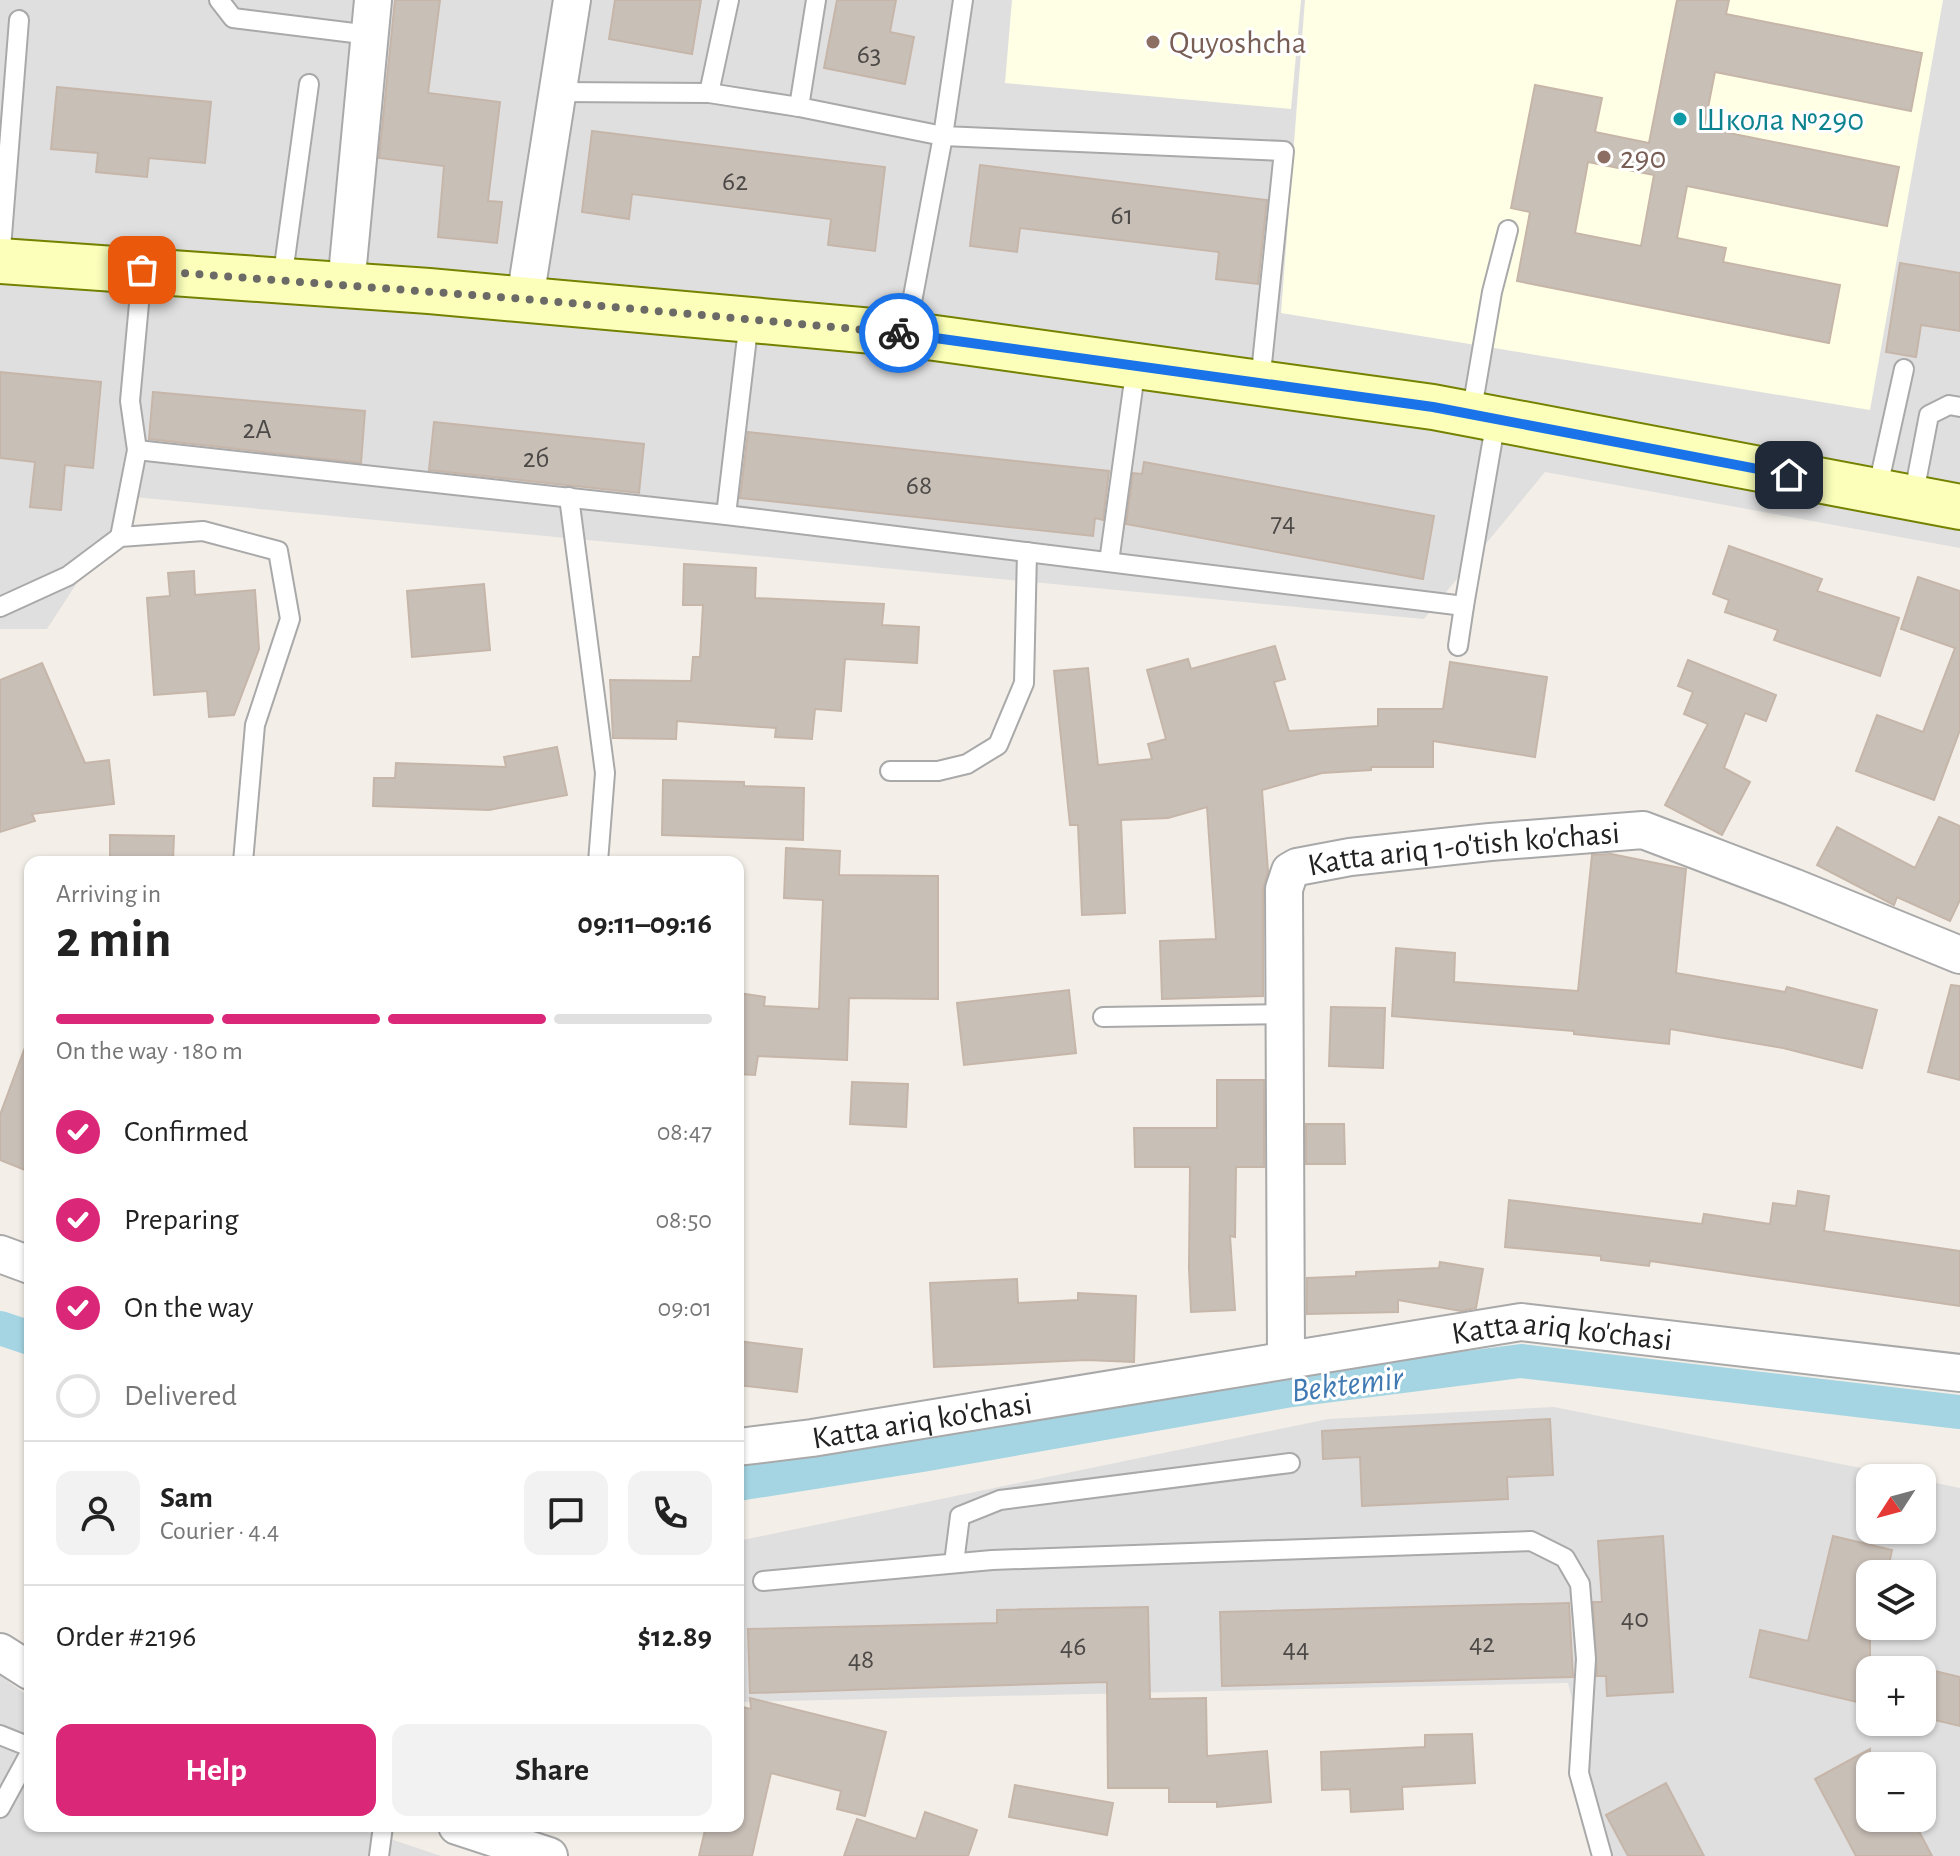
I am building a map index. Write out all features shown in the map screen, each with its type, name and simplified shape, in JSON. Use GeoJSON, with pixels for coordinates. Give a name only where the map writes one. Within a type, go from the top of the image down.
{"type":"FeatureCollection","features":[{"type":"Feature","properties":{"kind":"street"},"geometry":{"type":"LineString","coordinates":[[525,299],[572,0]]}},
{"type":"Feature","properties":{"kind":"street"},"geometry":{"type":"LineString","coordinates":[[346,286],[372,17]]}},
{"type":"Feature","properties":{"kind":"street"},"geometry":{"type":"LineString","coordinates":[[0,261],[525,299],[906,334],[1483,417],[1960,507]]}},
{"type":"Feature","properties":{"kind":"street","name":"Katta ariq 1-o'tish ko'chasi"},"geometry":{"type":"LineString","coordinates":[[1286,1358],[1284,889],[1290,871],[1350,857],[1643,830],[1960,955]]}},
{"type":"Feature","properties":{"kind":"street"},"geometry":{"type":"LineString","coordinates":[[0,1254],[24,1263]]}},
{"type":"Feature","properties":{"kind":"street","name":"Katta ariq ko'chasi"},"geometry":{"type":"LineString","coordinates":[[744,1446],[812,1438],[1286,1358],[1521,1322],[1960,1373]]}},
{"type":"Feature","properties":{"kind":"street"},"geometry":{"type":"LineString","coordinates":[[0,1652],[24,1667]]}},
{"type":"Feature","properties":{"kind":"street"},"geometry":{"type":"LineString","coordinates":[[475,1832],[549,1856]]}},
{"type":"Feature","properties":{"kind":"lane"},"geometry":{"type":"LineString","coordinates":[[219,0],[233,18],[372,17]]}},
{"type":"Feature","properties":{"kind":"lane"},"geometry":{"type":"LineString","coordinates":[[709,93],[729,0]]}},
{"type":"Feature","properties":{"kind":"lane"},"geometry":{"type":"LineString","coordinates":[[799,107],[816,0]]}},
{"type":"Feature","properties":{"kind":"lane"},"geometry":{"type":"LineString","coordinates":[[906,334],[943,136],[963,0]]}},
{"type":"Feature","properties":{"kind":"lane"},"geometry":{"type":"LineString","coordinates":[[0,261],[19,20]]}},
{"type":"Feature","properties":{"kind":"lane"},"geometry":{"type":"LineString","coordinates":[[282,281],[309,84]]}},
{"type":"Feature","properties":{"kind":"lane"},"geometry":{"type":"LineString","coordinates":[[559,92],[709,93],[799,107],[943,136],[1284,151],[1260,383]]}},
{"type":"Feature","properties":{"kind":"lane"},"geometry":{"type":"LineString","coordinates":[[1458,646],[1483,417],[1492,292],[1508,230]]}},
{"type":"Feature","properties":{"kind":"lane"},"geometry":{"type":"LineString","coordinates":[[120,537],[137,450],[130,401],[142,270]]}},
{"type":"Feature","properties":{"kind":"lane"},"geometry":{"type":"LineString","coordinates":[[726,515],[749,320]]}},
{"type":"Feature","properties":{"kind":"lane"},"geometry":{"type":"LineString","coordinates":[[1109,562],[1136,366]]}},
{"type":"Feature","properties":{"kind":"lane"},"geometry":{"type":"LineString","coordinates":[[1895,495],[1904,369]]}},
{"type":"Feature","properties":{"kind":"lane"},"geometry":{"type":"LineString","coordinates":[[1895,495],[1929,415],[1949,405],[1960,407]]}},
{"type":"Feature","properties":{"kind":"lane"},"geometry":{"type":"LineString","coordinates":[[137,450],[726,515],[1464,606]]}},
{"type":"Feature","properties":{"kind":"lane"},"geometry":{"type":"LineString","coordinates":[[569,497],[605,773],[598,856]]}},
{"type":"Feature","properties":{"kind":"lane"},"geometry":{"type":"LineString","coordinates":[[0,607],[68,576],[120,537],[203,531],[278,551],[290,619],[255,725],[244,856]]}},
{"type":"Feature","properties":{"kind":"lane"},"geometry":{"type":"LineString","coordinates":[[890,771],[938,771],[967,764],[998,745],[1024,683],[1027,552]]}},
{"type":"Feature","properties":{"kind":"lane"},"geometry":{"type":"LineString","coordinates":[[1103,1017],[1284,1014]]}},
{"type":"Feature","properties":{"kind":"lane"},"geometry":{"type":"LineString","coordinates":[[954,1563],[960,1516],[1000,1500],[1290,1463]]}},
{"type":"Feature","properties":{"kind":"lane"},"geometry":{"type":"LineString","coordinates":[[763,1581],[992,1560],[1531,1541],[1565,1558],[1580,1584],[1586,1659],[1579,1773],[1602,1856]]}},
{"type":"Feature","properties":{"kind":"lane"},"geometry":{"type":"LineString","coordinates":[[0,1735],[24,1747]]}},
{"type":"Feature","properties":{"kind":"lane"},"geometry":{"type":"LineString","coordinates":[[0,1808],[24,1762]]}},
{"type":"Feature","properties":{"kind":"lane"},"geometry":{"type":"LineString","coordinates":[[379,1856],[382,1832]]}},
{"type":"Feature","properties":{"kind":"shaded area"},"geometry":{"type":"Polygon","coordinates":[[[0,0],[1960,0],[1960,548],[1545,472],[1424,619],[133,497],[47,629],[0,629],[0,0]]]}},
{"type":"Feature","properties":{"kind":"shaded area","name":"Quyoshcha"},"geometry":{"type":"Polygon","coordinates":[[[1012,0],[1301,0],[1291,109],[1005,83],[1012,0]]]}},
{"type":"Feature","properties":{"kind":"shaded area","name":"290"},"geometry":{"type":"Polygon","coordinates":[[[1305,0],[1943,0],[1870,410],[1281,313],[1305,0]]]}},
{"type":"Feature","properties":{"kind":"shaded area"},"geometry":{"type":"Polygon","coordinates":[[[1554,1407],[1856,1467],[1856,1544],[1936,1544],[1936,1483],[1960,1488],[1960,1856],[1612,1856],[1568,1683],[744,1702],[744,1540],[1328,1419],[1554,1407]]]}},
{"type":"Feature","properties":{"kind":"shaded area"},"geometry":{"type":"Polygon","coordinates":[[[0,1676],[24,1693],[24,1832],[366,1832],[441,1856],[0,1856],[0,1676]]]}},
{"type":"Feature","properties":{"kind":"building"},"geometry":{"type":"Polygon","coordinates":[[[395,0],[440,0],[428,93],[500,102],[488,201],[502,202],[497,243],[438,237],[444,166],[379,158],[395,0]]]}},
{"type":"Feature","properties":{"kind":"building"},"geometry":{"type":"Polygon","coordinates":[[[615,0],[701,0],[692,54],[609,39],[615,0]]]}},
{"type":"Feature","properties":{"kind":"building"},"geometry":{"type":"Polygon","coordinates":[[[837,0],[896,0],[890,32],[914,37],[905,84],[824,68],[837,0]]]}},
{"type":"Feature","properties":{"kind":"building"},"geometry":{"type":"Polygon","coordinates":[[[1677,0],[1729,0],[1726,14],[1922,53],[1911,111],[1715,72],[1704,128],[1899,167],[1887,226],[1687,186],[1677,238],[1726,248],[1723,262],[1840,285],[1829,343],[1517,281],[1530,212],[1511,208],[1535,85],[1602,98],[1595,132],[1649,143],[1677,0]],[[1588,162],[1575,233],[1641,246],[1654,175],[1588,162]]]}},
{"type":"Feature","properties":{"kind":"building"},"geometry":{"type":"Polygon","coordinates":[[[57,87],[211,102],[205,163],[149,158],[147,177],[96,172],[98,153],[51,149],[57,87]]]}},
{"type":"Feature","properties":{"kind":"building"},"geometry":{"type":"Polygon","coordinates":[[[592,131],[885,167],[875,251],[828,245],[831,219],[632,194],[629,219],[582,212],[592,131]]]}},
{"type":"Feature","properties":{"kind":"building"},"geometry":{"type":"Polygon","coordinates":[[[980,165],[1267,200],[1258,284],[1216,279],[1219,252],[1020,228],[1017,252],[970,246],[980,165]]]}},
{"type":"Feature","properties":{"kind":"building"},"geometry":{"type":"Polygon","coordinates":[[[1900,263],[1960,273],[1960,331],[1921,325],[1916,357],[1886,352],[1900,263]]]}},
{"type":"Feature","properties":{"kind":"building"},"geometry":{"type":"Polygon","coordinates":[[[0,372],[101,382],[93,468],[65,465],[61,510],[30,507],[35,462],[0,458],[0,372]]]}},
{"type":"Feature","properties":{"kind":"building"},"geometry":{"type":"Polygon","coordinates":[[[153,392],[365,411],[361,463],[149,439],[153,392]]]}},
{"type":"Feature","properties":{"kind":"building"},"geometry":{"type":"Polygon","coordinates":[[[434,422],[644,444],[639,493],[429,470],[434,422]]]}},
{"type":"Feature","properties":{"kind":"building"},"geometry":{"type":"Polygon","coordinates":[[[748,432],[1109,471],[1103,520],[1095,518],[1093,536],[740,498],[748,432]]]}},
{"type":"Feature","properties":{"kind":"building"},"geometry":{"type":"Polygon","coordinates":[[[1144,462],[1434,516],[1423,579],[1126,524],[1133,473],[1142,474],[1144,462]]]}},
{"type":"Feature","properties":{"kind":"building"},"geometry":{"type":"Polygon","coordinates":[[[1729,546],[1822,579],[1817,591],[1899,618],[1880,676],[1774,640],[1778,630],[1725,612],[1729,600],[1713,594],[1729,546]]]}},
{"type":"Feature","properties":{"kind":"building"},"geometry":{"type":"Polygon","coordinates":[[[684,564],[756,568],[755,598],[884,604],[882,625],[919,627],[917,663],[845,659],[841,711],[815,709],[812,739],[775,737],[776,728],[677,721],[676,739],[613,738],[610,680],[691,681],[693,657],[700,657],[703,605],[683,605],[684,564]]]}},
{"type":"Feature","properties":{"kind":"building"},"geometry":{"type":"Polygon","coordinates":[[[194,571],[195,595],[255,590],[259,649],[234,715],[209,717],[207,691],[154,695],[147,598],[170,596],[168,573],[194,571]]]}},
{"type":"Feature","properties":{"kind":"building"},"geometry":{"type":"Polygon","coordinates":[[[1918,577],[1960,591],[1960,730],[1934,800],[1856,771],[1877,715],[1923,732],[1955,648],[1901,629],[1918,577]]]}},
{"type":"Feature","properties":{"kind":"building"},"geometry":{"type":"Polygon","coordinates":[[[484,584],[490,650],[412,657],[407,591],[484,584]]]}},
{"type":"Feature","properties":{"kind":"building"},"geometry":{"type":"Polygon","coordinates":[[[1275,646],[1285,679],[1274,682],[1289,731],[1378,726],[1378,709],[1443,709],[1450,662],[1547,677],[1535,757],[1433,741],[1433,767],[1371,767],[1371,770],[1322,773],[1262,790],[1268,871],[1263,889],[1263,996],[1162,999],[1160,941],[1216,939],[1207,807],[1168,818],[1121,820],[1125,913],[1082,915],[1078,825],[1070,825],[1054,671],[1088,668],[1098,765],[1152,759],[1148,744],[1166,739],[1147,670],[1188,659],[1191,669],[1275,646]]]}},
{"type":"Feature","properties":{"kind":"building"},"geometry":{"type":"Polygon","coordinates":[[[1688,660],[1776,695],[1766,721],[1745,713],[1724,768],[1750,782],[1722,835],[1665,805],[1708,724],[1684,714],[1693,692],[1678,686],[1688,660]]]}},
{"type":"Feature","properties":{"kind":"building"},"geometry":{"type":"Polygon","coordinates":[[[42,663],[85,763],[109,760],[114,804],[32,814],[35,821],[0,832],[0,680],[42,663]]]}},
{"type":"Feature","properties":{"kind":"building"},"geometry":{"type":"Polygon","coordinates":[[[557,747],[567,795],[489,810],[373,806],[374,778],[395,778],[396,763],[506,767],[504,757],[557,747]]]}},
{"type":"Feature","properties":{"kind":"building"},"geometry":{"type":"Polygon","coordinates":[[[663,780],[744,782],[744,786],[804,788],[803,840],[662,835],[663,780]]]}},
{"type":"Feature","properties":{"kind":"building"},"geometry":{"type":"Polygon","coordinates":[[[1939,817],[1960,826],[1960,900],[1950,921],[1897,897],[1894,905],[1817,865],[1837,827],[1915,868],[1939,817]]]}},
{"type":"Feature","properties":{"kind":"building"},"geometry":{"type":"Polygon","coordinates":[[[110,835],[174,836],[173,856],[110,856],[110,835]]]}},
{"type":"Feature","properties":{"kind":"building"},"geometry":{"type":"Polygon","coordinates":[[[786,848],[840,851],[839,875],[938,876],[938,999],[849,998],[847,1060],[758,1056],[755,1075],[744,1074],[744,994],[765,997],[764,1006],[819,1009],[823,900],[784,898],[786,848]]]}},
{"type":"Feature","properties":{"kind":"building"},"geometry":{"type":"Polygon","coordinates":[[[1611,854],[1686,869],[1676,973],[1785,992],[1787,987],[1877,1010],[1862,1068],[1783,1048],[1670,1029],[1669,1044],[1574,1034],[1574,1031],[1392,1016],[1396,948],[1455,953],[1454,982],[1578,991],[1592,855],[1611,854]]]}},
{"type":"Feature","properties":{"kind":"building"},"geometry":{"type":"Polygon","coordinates":[[[1951,985],[1960,986],[1960,1080],[1928,1072],[1951,985]]]}},
{"type":"Feature","properties":{"kind":"building"},"geometry":{"type":"Polygon","coordinates":[[[1069,990],[1076,1053],[964,1065],[957,1003],[1069,990]]]}},
{"type":"Feature","properties":{"kind":"building"},"geometry":{"type":"Polygon","coordinates":[[[1331,1007],[1385,1008],[1383,1068],[1329,1066],[1331,1007]]]}},
{"type":"Feature","properties":{"kind":"building"},"geometry":{"type":"Polygon","coordinates":[[[24,1050],[24,1170],[0,1160],[0,1115],[24,1050]]]}},
{"type":"Feature","properties":{"kind":"building"},"geometry":{"type":"Polygon","coordinates":[[[1217,1080],[1264,1080],[1264,1167],[1236,1167],[1235,1237],[1230,1236],[1235,1310],[1191,1312],[1190,1167],[1135,1167],[1134,1128],[1217,1128],[1217,1080]]]}},
{"type":"Feature","properties":{"kind":"building"},"geometry":{"type":"Polygon","coordinates":[[[852,1082],[908,1084],[906,1127],[850,1124],[852,1082]]]}},
{"type":"Feature","properties":{"kind":"building"},"geometry":{"type":"Polygon","coordinates":[[[1306,1124],[1344,1124],[1345,1164],[1306,1164],[1306,1124]]]}},
{"type":"Feature","properties":{"kind":"building"},"geometry":{"type":"Polygon","coordinates":[[[1798,1191],[1829,1196],[1824,1231],[1960,1251],[1960,1306],[1650,1261],[1649,1266],[1601,1260],[1601,1256],[1505,1247],[1509,1200],[1702,1224],[1704,1214],[1770,1224],[1773,1203],[1796,1206],[1798,1191]]]}},
{"type":"Feature","properties":{"kind":"building"},"geometry":{"type":"Polygon","coordinates":[[[1440,1262],[1483,1269],[1476,1308],[1461,1311],[1398,1300],[1398,1312],[1307,1314],[1307,1278],[1439,1268],[1440,1262]]]}},
{"type":"Feature","properties":{"kind":"building"},"geometry":{"type":"Polygon","coordinates":[[[1017,1279],[1018,1303],[1078,1300],[1078,1293],[1136,1296],[1134,1362],[1086,1360],[934,1367],[930,1283],[1017,1279]]]}},
{"type":"Feature","properties":{"kind":"building"},"geometry":{"type":"Polygon","coordinates":[[[744,1342],[802,1349],[797,1392],[744,1386],[744,1342]]]}},
{"type":"Feature","properties":{"kind":"building"},"geometry":{"type":"Polygon","coordinates":[[[1550,1419],[1553,1475],[1507,1477],[1508,1499],[1362,1506],[1360,1457],[1323,1459],[1322,1431],[1550,1419]]]}},
{"type":"Feature","properties":{"kind":"building"},"geometry":{"type":"Polygon","coordinates":[[[1663,1536],[1673,1692],[1607,1696],[1606,1676],[1597,1676],[1593,1602],[1602,1602],[1598,1541],[1663,1536]]]}},
{"type":"Feature","properties":{"kind":"building"},"geometry":{"type":"Polygon","coordinates":[[[1833,1536],[1856,1541],[1856,1544],[1892,1550],[1890,1560],[1856,1560],[1856,1640],[1870,1640],[1870,1656],[1856,1656],[1856,1702],[1750,1677],[1760,1630],[1808,1641],[1833,1536]]]}},
{"type":"Feature","properties":{"kind":"building"},"geometry":{"type":"Polygon","coordinates":[[[1569,1603],[1573,1677],[1222,1686],[1220,1612],[1569,1603]]]}},
{"type":"Feature","properties":{"kind":"building"},"geometry":{"type":"Polygon","coordinates":[[[1148,1607],[1150,1699],[1206,1698],[1207,1756],[1267,1751],[1271,1802],[1217,1807],[1217,1802],[1169,1802],[1169,1788],[1108,1788],[1107,1682],[750,1693],[748,1629],[997,1623],[997,1610],[1148,1607]]]}},
{"type":"Feature","properties":{"kind":"building"},"geometry":{"type":"Polygon","coordinates":[[[1936,1671],[1960,1677],[1960,1726],[1936,1720],[1936,1671]]]}},
{"type":"Feature","properties":{"kind":"building"},"geometry":{"type":"Polygon","coordinates":[[[750,1698],[886,1732],[865,1816],[837,1809],[841,1791],[771,1773],[752,1856],[699,1856],[705,1832],[744,1832],[744,1707],[751,1709],[750,1698]]]}},
{"type":"Feature","properties":{"kind":"building"},"geometry":{"type":"Polygon","coordinates":[[[1472,1734],[1475,1783],[1402,1787],[1403,1809],[1351,1812],[1350,1789],[1322,1790],[1321,1752],[1425,1747],[1425,1735],[1472,1734]]]}},
{"type":"Feature","properties":{"kind":"building"},"geometry":{"type":"Polygon","coordinates":[[[1856,1757],[1856,1832],[1919,1832],[1932,1856],[1856,1856],[1815,1779],[1856,1757]]]}},
{"type":"Feature","properties":{"kind":"building"},"geometry":{"type":"Polygon","coordinates":[[[1666,1783],[1704,1856],[1628,1856],[1606,1815],[1666,1783]]]}},
{"type":"Feature","properties":{"kind":"building"},"geometry":{"type":"Polygon","coordinates":[[[1015,1785],[1113,1803],[1107,1835],[1009,1817],[1015,1785]]]}},
{"type":"Feature","properties":{"kind":"building"},"geometry":{"type":"Polygon","coordinates":[[[925,1812],[977,1830],[968,1856],[844,1856],[857,1819],[916,1839],[925,1812]]]}},
{"type":"Feature","properties":{"kind":"waterway","name":"Bektemir"},"geometry":{"type":"LineString","coordinates":[[0,1328],[24,1336]]}},
{"type":"Feature","properties":{"kind":"waterway","name":"Bektemir"},"geometry":{"type":"LineString","coordinates":[[744,1483],[1286,1391],[1521,1361],[1960,1412]]}},
{"type":"Feature","properties":{"kind":"way so far"},"geometry":{"type":"LineString","coordinates":[[142,270],[429,291],[899,333]]}},
{"type":"Feature","properties":{"kind":"place","name":"Quyoshcha"},"geometry":{"type":"Point","coordinates":[1153,42]}},
{"type":"Feature","properties":{"kind":"place","name":"Школа №290"},"geometry":{"type":"Point","coordinates":[1680,119]}},
{"type":"Feature","properties":{"kind":"place","name":"290"},"geometry":{"type":"Point","coordinates":[1604,157]}},
{"type":"Feature","properties":{"kind":"route"},"geometry":{"type":"LineString","coordinates":[[899,333],[1433,407],[1789,475]]}}]}
